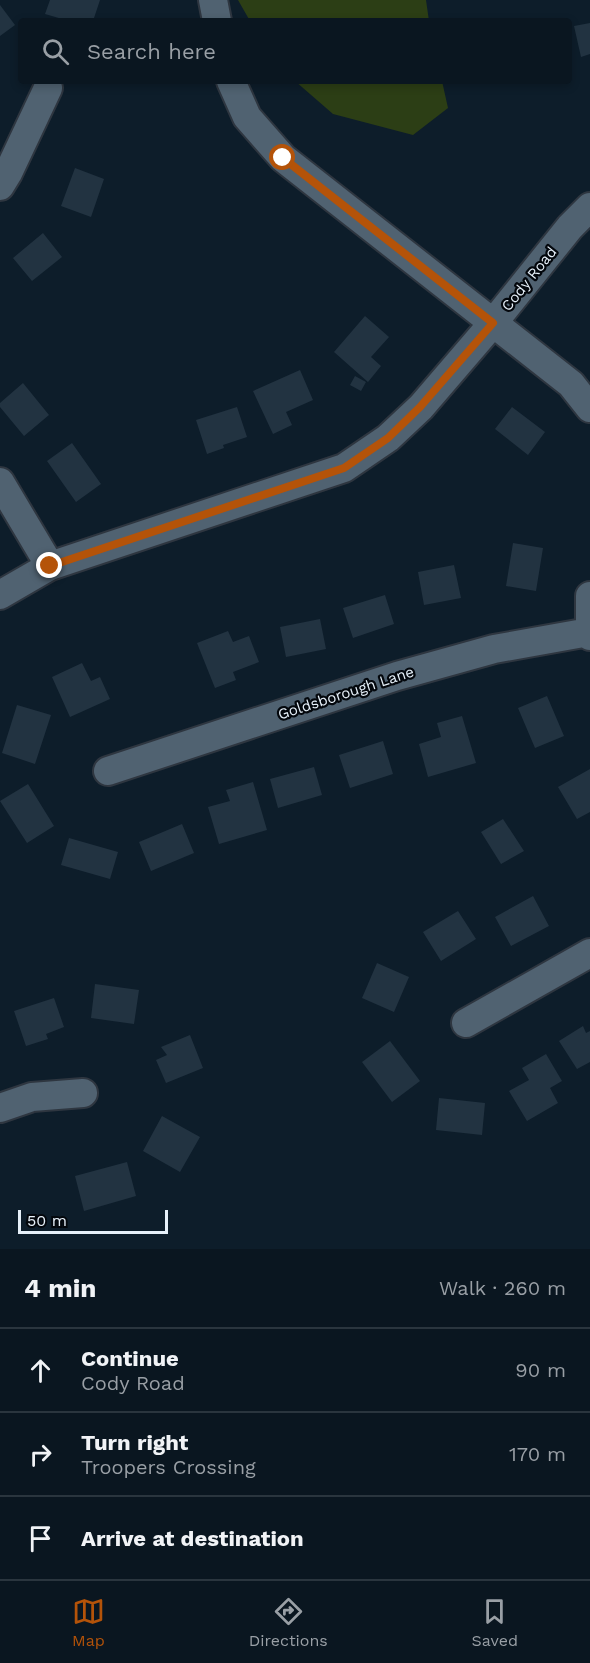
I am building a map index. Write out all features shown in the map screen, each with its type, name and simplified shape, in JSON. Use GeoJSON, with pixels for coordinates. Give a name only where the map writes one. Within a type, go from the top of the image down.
{"type":"FeatureCollection","features":[{"type":"Feature","properties":{"kind":"street"},"geometry":{"type":"LineString","coordinates":[[213,0],[216,18]]}},
{"type":"Feature","properties":{"kind":"street","name":"Cody Road"},"geometry":{"type":"LineString","coordinates":[[232,84],[247,117],[283,158],[493,323],[570,227],[590,207]]}},
{"type":"Feature","properties":{"kind":"street"},"geometry":{"type":"LineString","coordinates":[[0,186],[48,88]]}},
{"type":"Feature","properties":{"kind":"street"},"geometry":{"type":"LineString","coordinates":[[0,595],[50,566],[344,468],[388,438],[420,407],[493,323],[571,384],[590,408]]}},
{"type":"Feature","properties":{"kind":"street"},"geometry":{"type":"LineString","coordinates":[[0,482],[50,566]]}},
{"type":"Feature","properties":{"kind":"street"},"geometry":{"type":"LineString","coordinates":[[590,596],[590,634]]}},
{"type":"Feature","properties":{"kind":"street","name":"Goldsborough Lane"},"geometry":{"type":"LineString","coordinates":[[108,771],[397,676],[494,649],[590,634]]}},
{"type":"Feature","properties":{"kind":"street"},"geometry":{"type":"LineString","coordinates":[[466,1023],[590,953]]}},
{"type":"Feature","properties":{"kind":"street"},"geometry":{"type":"LineString","coordinates":[[0,1108],[32,1097],[83,1093]]}},
{"type":"Feature","properties":{"kind":"green space"},"geometry":{"type":"Polygon","coordinates":[[[238,0],[426,0],[429,18],[248,18],[238,0]]]}},
{"type":"Feature","properties":{"kind":"green space"},"geometry":{"type":"Polygon","coordinates":[[[298,84],[443,84],[448,108],[413,135],[333,114],[298,84]]]}},
{"type":"Feature","properties":{"kind":"building"},"geometry":{"type":"Polygon","coordinates":[[[50,0],[100,0],[94,18],[59,18],[45,14],[50,0]]]}},
{"type":"Feature","properties":{"kind":"building"},"geometry":{"type":"Polygon","coordinates":[[[0,5],[15,25],[0,36],[0,5]]]}},
{"type":"Feature","properties":{"kind":"building"},"geometry":{"type":"Polygon","coordinates":[[[590,23],[590,54],[581,57],[574,26],[590,23]]]}},
{"type":"Feature","properties":{"kind":"building"},"geometry":{"type":"Polygon","coordinates":[[[75,168],[104,179],[91,217],[61,206],[75,168]]]}},
{"type":"Feature","properties":{"kind":"building"},"geometry":{"type":"Polygon","coordinates":[[[43,233],[62,257],[32,281],[13,258],[43,233]]]}},
{"type":"Feature","properties":{"kind":"building"},"geometry":{"type":"Polygon","coordinates":[[[365,316],[389,337],[371,357],[381,366],[368,382],[334,352],[365,316]]]}},
{"type":"Feature","properties":{"kind":"building"},"geometry":{"type":"Polygon","coordinates":[[[300,370],[313,400],[286,412],[292,425],[273,434],[253,391],[300,370]]]}},
{"type":"Feature","properties":{"kind":"building"},"geometry":{"type":"Polygon","coordinates":[[[355,376],[366,382],[361,391],[350,385],[355,376]]]}},
{"type":"Feature","properties":{"kind":"building"},"geometry":{"type":"Polygon","coordinates":[[[23,383],[49,415],[24,436],[0,407],[0,403],[23,383]]]}},
{"type":"Feature","properties":{"kind":"building"},"geometry":{"type":"Polygon","coordinates":[[[237,407],[247,437],[223,445],[224,448],[207,454],[196,420],[237,407]]]}},
{"type":"Feature","properties":{"kind":"building"},"geometry":{"type":"Polygon","coordinates":[[[512,407],[545,432],[528,455],[495,429],[512,407]]]}},
{"type":"Feature","properties":{"kind":"building"},"geometry":{"type":"Polygon","coordinates":[[[72,443],[101,484],[76,502],[47,461],[72,443]]]}},
{"type":"Feature","properties":{"kind":"building"},"geometry":{"type":"Polygon","coordinates":[[[513,543],[543,548],[536,591],[506,586],[513,543]]]}},
{"type":"Feature","properties":{"kind":"building"},"geometry":{"type":"Polygon","coordinates":[[[454,565],[461,598],[424,605],[418,572],[454,565]]]}},
{"type":"Feature","properties":{"kind":"building"},"geometry":{"type":"Polygon","coordinates":[[[385,595],[394,624],[353,638],[343,608],[385,595]]]}},
{"type":"Feature","properties":{"kind":"building"},"geometry":{"type":"Polygon","coordinates":[[[320,619],[326,649],[286,657],[280,627],[320,619]]]}},
{"type":"Feature","properties":{"kind":"building"},"geometry":{"type":"Polygon","coordinates":[[[228,631],[233,642],[249,636],[259,662],[233,672],[236,680],[215,688],[197,643],[228,631]]]}},
{"type":"Feature","properties":{"kind":"building"},"geometry":{"type":"Polygon","coordinates":[[[82,663],[91,681],[100,677],[110,699],[70,717],[52,677],[82,663]]]}},
{"type":"Feature","properties":{"kind":"building"},"geometry":{"type":"Polygon","coordinates":[[[547,696],[564,736],[535,748],[518,708],[547,696]]]}},
{"type":"Feature","properties":{"kind":"building"},"geometry":{"type":"Polygon","coordinates":[[[17,705],[51,715],[35,764],[2,753],[17,705]]]}},
{"type":"Feature","properties":{"kind":"building"},"geometry":{"type":"Polygon","coordinates":[[[462,716],[476,763],[428,777],[419,744],[441,737],[437,723],[462,716]]]}},
{"type":"Feature","properties":{"kind":"building"},"geometry":{"type":"Polygon","coordinates":[[[383,741],[393,774],[350,788],[339,755],[383,741]]]}},
{"type":"Feature","properties":{"kind":"building"},"geometry":{"type":"Polygon","coordinates":[[[314,767],[322,795],[278,808],[270,779],[314,767]]]}},
{"type":"Feature","properties":{"kind":"building"},"geometry":{"type":"Polygon","coordinates":[[[590,769],[590,812],[577,819],[558,787],[590,769]]]}},
{"type":"Feature","properties":{"kind":"building"},"geometry":{"type":"Polygon","coordinates":[[[253,782],[267,830],[219,844],[208,807],[230,801],[226,790],[253,782]]]}},
{"type":"Feature","properties":{"kind":"building"},"geometry":{"type":"Polygon","coordinates":[[[28,784],[54,826],[27,843],[0,801],[28,784]]]}},
{"type":"Feature","properties":{"kind":"building"},"geometry":{"type":"Polygon","coordinates":[[[503,819],[524,851],[501,864],[481,832],[503,819]]]}},
{"type":"Feature","properties":{"kind":"building"},"geometry":{"type":"Polygon","coordinates":[[[182,824],[194,853],[151,871],[139,842],[182,824]]]}},
{"type":"Feature","properties":{"kind":"building"},"geometry":{"type":"Polygon","coordinates":[[[69,838],[118,852],[110,879],[61,865],[69,838]]]}},
{"type":"Feature","properties":{"kind":"building"},"geometry":{"type":"Polygon","coordinates":[[[533,896],[549,926],[511,946],[495,917],[533,896]]]}},
{"type":"Feature","properties":{"kind":"building"},"geometry":{"type":"Polygon","coordinates":[[[458,911],[476,939],[441,961],[423,932],[458,911]]]}},
{"type":"Feature","properties":{"kind":"building"},"geometry":{"type":"Polygon","coordinates":[[[377,963],[409,977],[394,1012],[362,998],[377,963]]]}},
{"type":"Feature","properties":{"kind":"building"},"geometry":{"type":"Polygon","coordinates":[[[95,984],[139,990],[134,1024],[91,1018],[95,984]]]}},
{"type":"Feature","properties":{"kind":"building"},"geometry":{"type":"Polygon","coordinates":[[[54,998],[64,1027],[46,1034],[48,1039],[26,1046],[14,1011],[54,998]]]}},
{"type":"Feature","properties":{"kind":"building"},"geometry":{"type":"Polygon","coordinates":[[[583,1026],[586,1033],[590,1031],[590,1062],[577,1069],[559,1041],[583,1026]]]}},
{"type":"Feature","properties":{"kind":"building"},"geometry":{"type":"Polygon","coordinates":[[[190,1035],[203,1068],[166,1083],[156,1060],[167,1055],[161,1047],[190,1035]]]}},
{"type":"Feature","properties":{"kind":"building"},"geometry":{"type":"Polygon","coordinates":[[[390,1041],[420,1081],[392,1102],[362,1062],[390,1041]]]}},
{"type":"Feature","properties":{"kind":"building"},"geometry":{"type":"Polygon","coordinates":[[[546,1054],[562,1081],[550,1088],[558,1103],[527,1121],[509,1091],[529,1080],[522,1068],[546,1054]]]}},
{"type":"Feature","properties":{"kind":"building"},"geometry":{"type":"Polygon","coordinates":[[[439,1098],[485,1103],[482,1135],[436,1130],[439,1098]]]}},
{"type":"Feature","properties":{"kind":"building"},"geometry":{"type":"Polygon","coordinates":[[[162,1116],[200,1137],[180,1172],[143,1151],[162,1116]]]}},
{"type":"Feature","properties":{"kind":"building"},"geometry":{"type":"Polygon","coordinates":[[[127,1162],[136,1196],[84,1211],[75,1176],[127,1162]]]}},
{"type":"Feature","properties":{"kind":"route"},"geometry":{"type":"LineString","coordinates":[[50,566],[344,468],[388,438],[420,407],[493,323],[283,158]]}}]}
